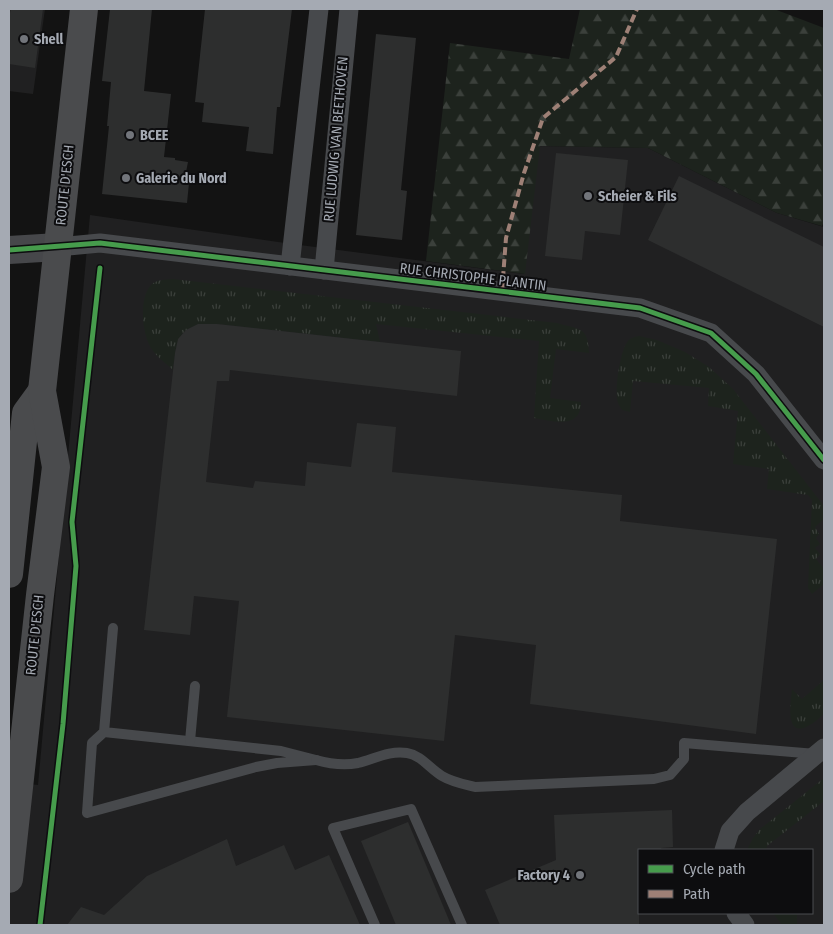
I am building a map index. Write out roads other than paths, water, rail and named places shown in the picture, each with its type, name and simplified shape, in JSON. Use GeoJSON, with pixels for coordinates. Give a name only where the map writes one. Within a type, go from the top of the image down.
{"type":"FeatureCollection","features":[{"type":"Feature","properties":{"kind":"main road","name":"ROUTE D'ESCH"},"geometry":{"type":"LineString","coordinates":[[9,879],[40,594],[56,467],[42,391],[84,9]]}},
{"type":"Feature","properties":{"kind":"main road","name":"ROUTE D'ESCH"},"geometry":{"type":"LineString","coordinates":[[9,574],[26,413],[42,391]]}},
{"type":"Feature","properties":{"kind":"street","name":"RUE LUDWIG VAN BEETHOVEN"},"geometry":{"type":"LineString","coordinates":[[290,266],[320,9]]}},
{"type":"Feature","properties":{"kind":"street","name":"RUE LUDWIG VAN BEETHOVEN"},"geometry":{"type":"LineString","coordinates":[[324,270],[348,9]]}},
{"type":"Feature","properties":{"kind":"street","name":"RUE CHRISTOPHE PLANTIN"},"geometry":{"type":"LineString","coordinates":[[58,247],[100,243],[640,308],[711,333],[756,374],[824,460]]}},
{"type":"Feature","properties":{"kind":"street"},"geometry":{"type":"LineString","coordinates":[[9,250],[58,247]]}},
{"type":"Feature","properties":{"kind":"street"},"geometry":{"type":"LineString","coordinates":[[724,849],[730,831],[747,812],[820,752]]}},
{"type":"Feature","properties":{"kind":"street"},"geometry":{"type":"LineString","coordinates":[[737,914],[746,925]]}},
{"type":"Feature","properties":{"kind":"lane"},"geometry":{"type":"LineString","coordinates":[[113,628],[104,732],[92,743],[87,813],[256,767],[277,763],[316,760]]}},
{"type":"Feature","properties":{"kind":"lane"},"geometry":{"type":"LineString","coordinates":[[190,741],[196,686]]}},
{"type":"Feature","properties":{"kind":"lane"},"geometry":{"type":"LineString","coordinates":[[104,732],[280,751],[336,765],[357,763],[393,753],[408,753],[419,757],[441,775],[456,782],[475,787],[654,779],[670,775],[684,759],[684,743],[820,752]]}},
{"type":"Feature","properties":{"kind":"lane"},"geometry":{"type":"LineString","coordinates":[[375,925],[333,828],[411,809],[462,925]]}},
{"type":"Feature","properties":{"kind":"place","name":"Shell"},"geometry":{"type":"Point","coordinates":[24,39]}},
{"type":"Feature","properties":{"kind":"place","name":"BCEE"},"geometry":{"type":"Point","coordinates":[130,135]}},
{"type":"Feature","properties":{"kind":"place","name":"Galerie du Nord"},"geometry":{"type":"Point","coordinates":[126,178]}},
{"type":"Feature","properties":{"kind":"place","name":"Scheier & Fils"},"geometry":{"type":"Point","coordinates":[588,196]}},
{"type":"Feature","properties":{"kind":"place","name":"Factory 4"},"geometry":{"type":"Point","coordinates":[580,875]}}]}
